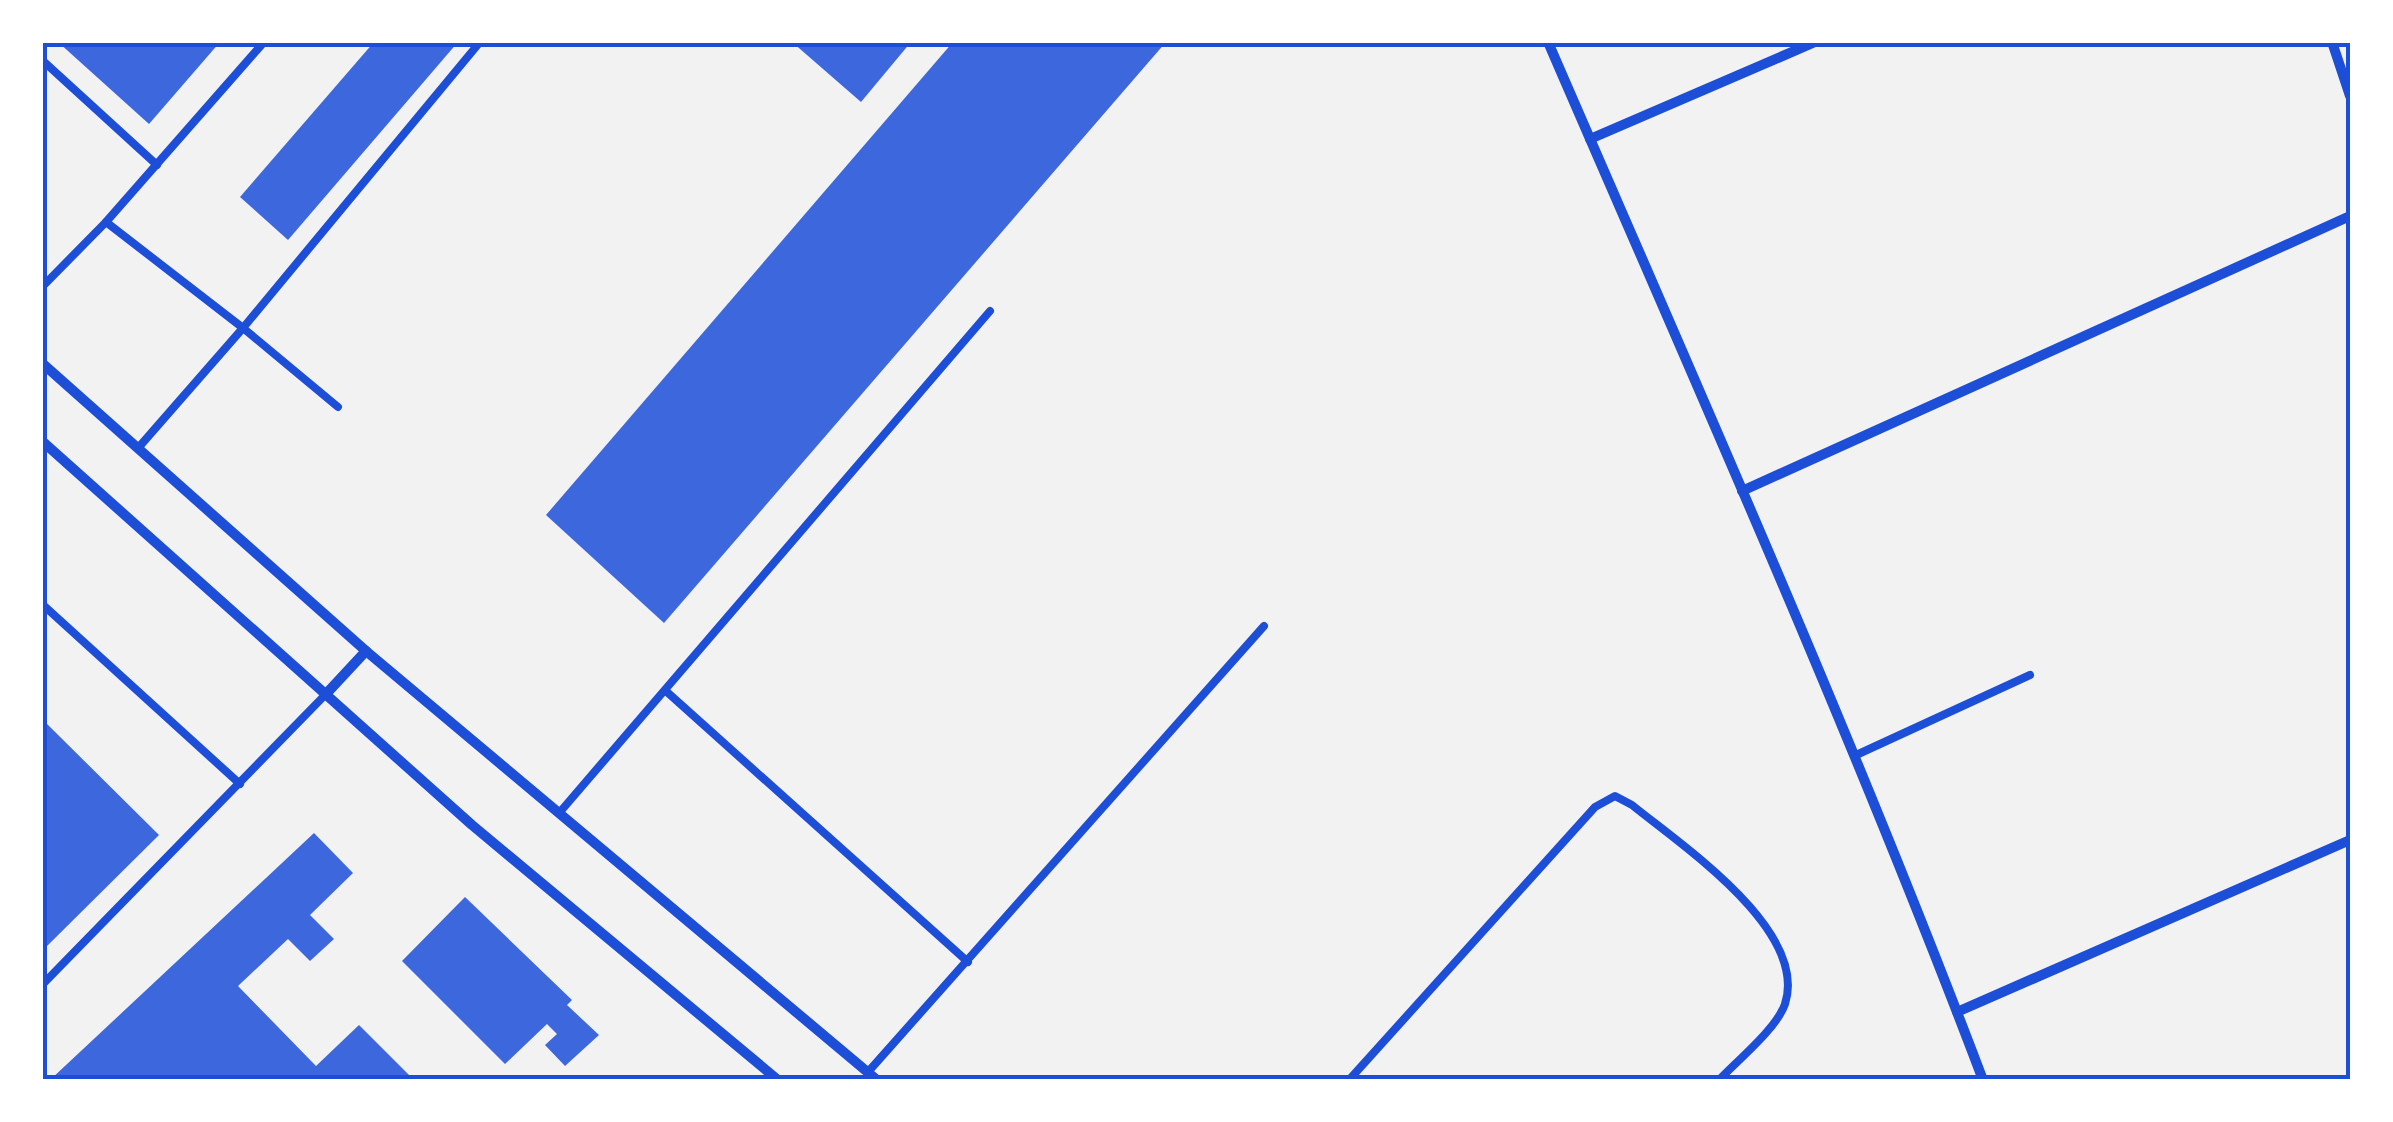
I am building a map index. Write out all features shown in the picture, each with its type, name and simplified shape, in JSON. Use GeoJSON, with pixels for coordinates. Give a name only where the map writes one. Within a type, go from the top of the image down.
{"type":"FeatureCollection","features":[{"type":"Feature","properties":{"kind":"street"},"geometry":{"type":"LineString","coordinates":[[1548,42],[1854,756],[1983,1080]]}},
{"type":"Feature","properties":{"kind":"street"},"geometry":{"type":"LineString","coordinates":[[1590,139],[1816,42]]}},
{"type":"Feature","properties":{"kind":"street"},"geometry":{"type":"LineString","coordinates":[[2332,42],[2350,96]]}},
{"type":"Feature","properties":{"kind":"street"},"geometry":{"type":"LineString","coordinates":[[1742,491],[2350,216]]}},
{"type":"Feature","properties":{"kind":"street"},"geometry":{"type":"LineString","coordinates":[[42,363],[366,651],[873,1076]]}},
{"type":"Feature","properties":{"kind":"street"},"geometry":{"type":"LineString","coordinates":[[42,441],[472,825],[778,1080]]}},
{"type":"Feature","properties":{"kind":"street"},"geometry":{"type":"LineString","coordinates":[[326,694],[366,651]]}},
{"type":"Feature","properties":{"kind":"street"},"geometry":{"type":"LineString","coordinates":[[1958,1012],[2350,840]]}},
{"type":"Feature","properties":{"kind":"lane"},"geometry":{"type":"LineString","coordinates":[[42,286],[106,222],[264,42]]}},
{"type":"Feature","properties":{"kind":"lane"},"geometry":{"type":"LineString","coordinates":[[139,447],[244,328],[480,42]]}},
{"type":"Feature","properties":{"kind":"lane"},"geometry":{"type":"LineString","coordinates":[[42,60],[157,165]]}},
{"type":"Feature","properties":{"kind":"lane"},"geometry":{"type":"LineString","coordinates":[[106,222],[244,328],[338,407]]}},
{"type":"Feature","properties":{"kind":"lane"},"geometry":{"type":"LineString","coordinates":[[560,812],[990,312]]}},
{"type":"Feature","properties":{"kind":"lane"},"geometry":{"type":"LineString","coordinates":[[42,604],[240,784]]}},
{"type":"Feature","properties":{"kind":"lane"},"geometry":{"type":"LineString","coordinates":[[873,1076],[968,962],[1264,626]]}},
{"type":"Feature","properties":{"kind":"lane"},"geometry":{"type":"LineString","coordinates":[[1854,756],[2030,675]]}},
{"type":"Feature","properties":{"kind":"lane"},"geometry":{"type":"LineString","coordinates":[[667,692],[968,962]]}},
{"type":"Feature","properties":{"kind":"lane"},"geometry":{"type":"LineString","coordinates":[[42,985],[326,694]]}},
{"type":"Feature","properties":{"kind":"lane"},"geometry":{"type":"LineString","coordinates":[[1348,1080],[1595,807],[1616,796],[1742,894],[1782,957],[1789,986],[1784,1008],[1719,1080]]}},
{"type":"Feature","properties":{"kind":"building"},"geometry":{"type":"Polygon","coordinates":[[[58,42],[220,42],[149,124],[58,42]]]}},
{"type":"Feature","properties":{"kind":"building"},"geometry":{"type":"Polygon","coordinates":[[[374,42],[458,42],[288,240],[240,197],[374,42]]]}},
{"type":"Feature","properties":{"kind":"building"},"geometry":{"type":"Polygon","coordinates":[[[792,42],[911,42],[861,102],[792,42]]]}},
{"type":"Feature","properties":{"kind":"building"},"geometry":{"type":"Polygon","coordinates":[[[953,42],[1166,42],[664,623],[546,515],[953,42]]]}},
{"type":"Feature","properties":{"kind":"building"},"geometry":{"type":"Polygon","coordinates":[[[42,719],[159,835],[42,951],[42,719]]]}},
{"type":"Feature","properties":{"kind":"building"},"geometry":{"type":"Polygon","coordinates":[[[314,833],[353,873],[310,915],[334,939],[310,961],[288,939],[238,986],[316,1066],[359,1025],[414,1080],[50,1080],[314,833]]]}},
{"type":"Feature","properties":{"kind":"building"},"geometry":{"type":"Polygon","coordinates":[[[465,897],[572,1000],[567,1005],[599,1035],[565,1066],[545,1045],[557,1034],[547,1024],[505,1064],[402,961],[465,897]]]}}]}
